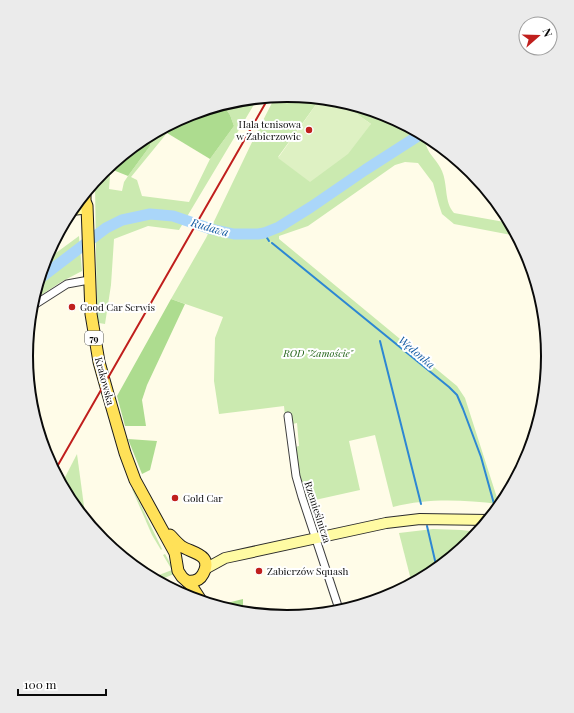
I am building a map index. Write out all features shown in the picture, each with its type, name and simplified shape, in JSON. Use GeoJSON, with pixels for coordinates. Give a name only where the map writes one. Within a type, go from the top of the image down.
{"type":"FeatureCollection","features":[{"type":"Feature","properties":{"kind":"main road","name":"Krakowska"},"geometry":{"type":"LineString","coordinates":[[84,203],[91,200],[91,194]]}},
{"type":"Feature","properties":{"kind":"main road","name":"Krakowska"},"geometry":{"type":"LineString","coordinates":[[82,206],[88,226],[90,314],[99,362],[118,431],[135,480],[159,522],[175,553],[176,558]]}},
{"type":"Feature","properties":{"kind":"main road","name":"Krakowska"},"geometry":{"type":"LineString","coordinates":[[159,522],[180,545],[189,550]]}},
{"type":"Feature","properties":{"kind":"main road"},"geometry":{"type":"LineString","coordinates":[[196,593],[178,571],[176,558],[181,552],[189,550],[196,552],[205,562],[200,585],[201,595]]}},
{"type":"Feature","properties":{"kind":"main road"},"geometry":{"type":"LineString","coordinates":[[186,580],[197,580],[204,572]]}},
{"type":"Feature","properties":{"kind":"street"},"geometry":{"type":"LineString","coordinates":[[39,301],[66,284],[89,280]]}},
{"type":"Feature","properties":{"kind":"street","name":"Rzemieślnicza"},"geometry":{"type":"LineString","coordinates":[[288,416],[296,476],[338,606]]}},
{"type":"Feature","properties":{"kind":"street"},"geometry":{"type":"LineString","coordinates":[[201,556],[206,558],[225,558],[386,523],[420,519],[481,520]]}},
{"type":"Feature","properties":{"kind":"street"},"geometry":{"type":"LineString","coordinates":[[204,572],[225,558]]}},
{"type":"Feature","properties":{"kind":"green space","name":"ROD \"Zamoście\""},"geometry":{"type":"Polygon","coordinates":[[[287,102],[316,105],[278,157],[371,124],[352,111],[369,116],[399,129],[427,144],[429,152],[438,164],[444,176],[447,199],[454,213],[502,222],[510,235],[454,224],[442,214],[433,183],[418,163],[405,162],[395,165],[308,226],[279,236],[279,239],[457,386],[465,398],[497,499],[494,504],[433,501],[393,507],[375,435],[349,441],[360,490],[306,502],[299,480],[295,447],[299,446],[297,423],[292,424],[285,416],[284,406],[219,414],[214,381],[215,338],[223,317],[171,299],[206,238],[272,103],[287,102]]]}},
{"type":"Feature","properties":{"kind":"green space"},"geometry":{"type":"Polygon","coordinates":[[[254,105],[179,230],[148,226],[114,239],[111,285],[105,324],[99,323],[97,317],[95,190],[109,175],[109,189],[122,191],[124,182],[150,146],[151,142],[167,133],[131,177],[137,180],[142,196],[189,202],[210,159],[234,126],[226,110],[254,105]]]}},
{"type":"Feature","properties":{"kind":"green space"},"geometry":{"type":"Polygon","coordinates":[[[316,105],[352,111],[371,124],[348,154],[310,182],[278,158],[316,105]]]}},
{"type":"Feature","properties":{"kind":"green space"},"geometry":{"type":"Polygon","coordinates":[[[226,110],[234,126],[210,159],[167,133],[205,116],[226,110]]]}},
{"type":"Feature","properties":{"kind":"green space"},"geometry":{"type":"Polygon","coordinates":[[[151,142],[150,146],[128,176],[115,171],[132,155],[151,142]]]}},
{"type":"Feature","properties":{"kind":"green space"},"geometry":{"type":"Polygon","coordinates":[[[79,236],[82,271],[41,295],[46,275],[54,254],[79,236]]]}},
{"type":"Feature","properties":{"kind":"green space"},"geometry":{"type":"Polygon","coordinates":[[[171,299],[185,304],[147,385],[142,400],[146,426],[125,426],[117,396],[171,299]]]}},
{"type":"Feature","properties":{"kind":"green space"},"geometry":{"type":"Polygon","coordinates":[[[128,439],[157,441],[150,470],[142,474],[128,439]]]}},
{"type":"Feature","properties":{"kind":"green space"},"geometry":{"type":"Polygon","coordinates":[[[77,454],[85,510],[76,498],[64,478],[77,454]]]}},
{"type":"Feature","properties":{"kind":"green space"},"geometry":{"type":"Polygon","coordinates":[[[132,489],[162,549],[161,550],[152,535],[132,489]]]}},
{"type":"Feature","properties":{"kind":"green space"},"geometry":{"type":"Polygon","coordinates":[[[433,529],[471,531],[442,558],[410,578],[399,533],[433,529]]]}},
{"type":"Feature","properties":{"kind":"green space"},"geometry":{"type":"Polygon","coordinates":[[[165,554],[174,570],[174,574],[164,578],[158,575],[172,570],[163,555],[165,554]]]}},
{"type":"Feature","properties":{"kind":"green space"},"geometry":{"type":"Polygon","coordinates":[[[243,599],[243,607],[226,603],[243,599]]]}},
{"type":"Feature","properties":{"kind":"waterway","name":"Rudawa"},"geometry":{"type":"LineString","coordinates":[[47,273],[106,228],[122,220],[150,214],[173,216],[211,229],[234,234],[264,233],[279,227],[311,207],[415,138]]}},
{"type":"Feature","properties":{"kind":"waterway","name":"Wędonka"},"geometry":{"type":"LineString","coordinates":[[264,233],[269,241]]}},
{"type":"Feature","properties":{"kind":"waterway","name":"Wędonka"},"geometry":{"type":"LineString","coordinates":[[272,243],[457,395],[481,457],[494,504]]}},
{"type":"Feature","properties":{"kind":"waterway"},"geometry":{"type":"LineString","coordinates":[[380,341],[421,504]]}},
{"type":"Feature","properties":{"kind":"waterway"},"geometry":{"type":"LineString","coordinates":[[427,526],[436,563]]}},
{"type":"Feature","properties":{"kind":"railway"},"geometry":{"type":"LineString","coordinates":[[58,466],[265,104]]}},
{"type":"Feature","properties":{"kind":"place","name":"Hala tenisowa w Zabierzowie"},"geometry":{"type":"Point","coordinates":[309,130]}},
{"type":"Feature","properties":{"kind":"place","name":"Good Car Serwis"},"geometry":{"type":"Point","coordinates":[72,307]}},
{"type":"Feature","properties":{"kind":"place","name":"Gold Car"},"geometry":{"type":"Point","coordinates":[175,498]}},
{"type":"Feature","properties":{"kind":"place","name":"Zabierzów Squash"},"geometry":{"type":"Point","coordinates":[259,571]}}]}
